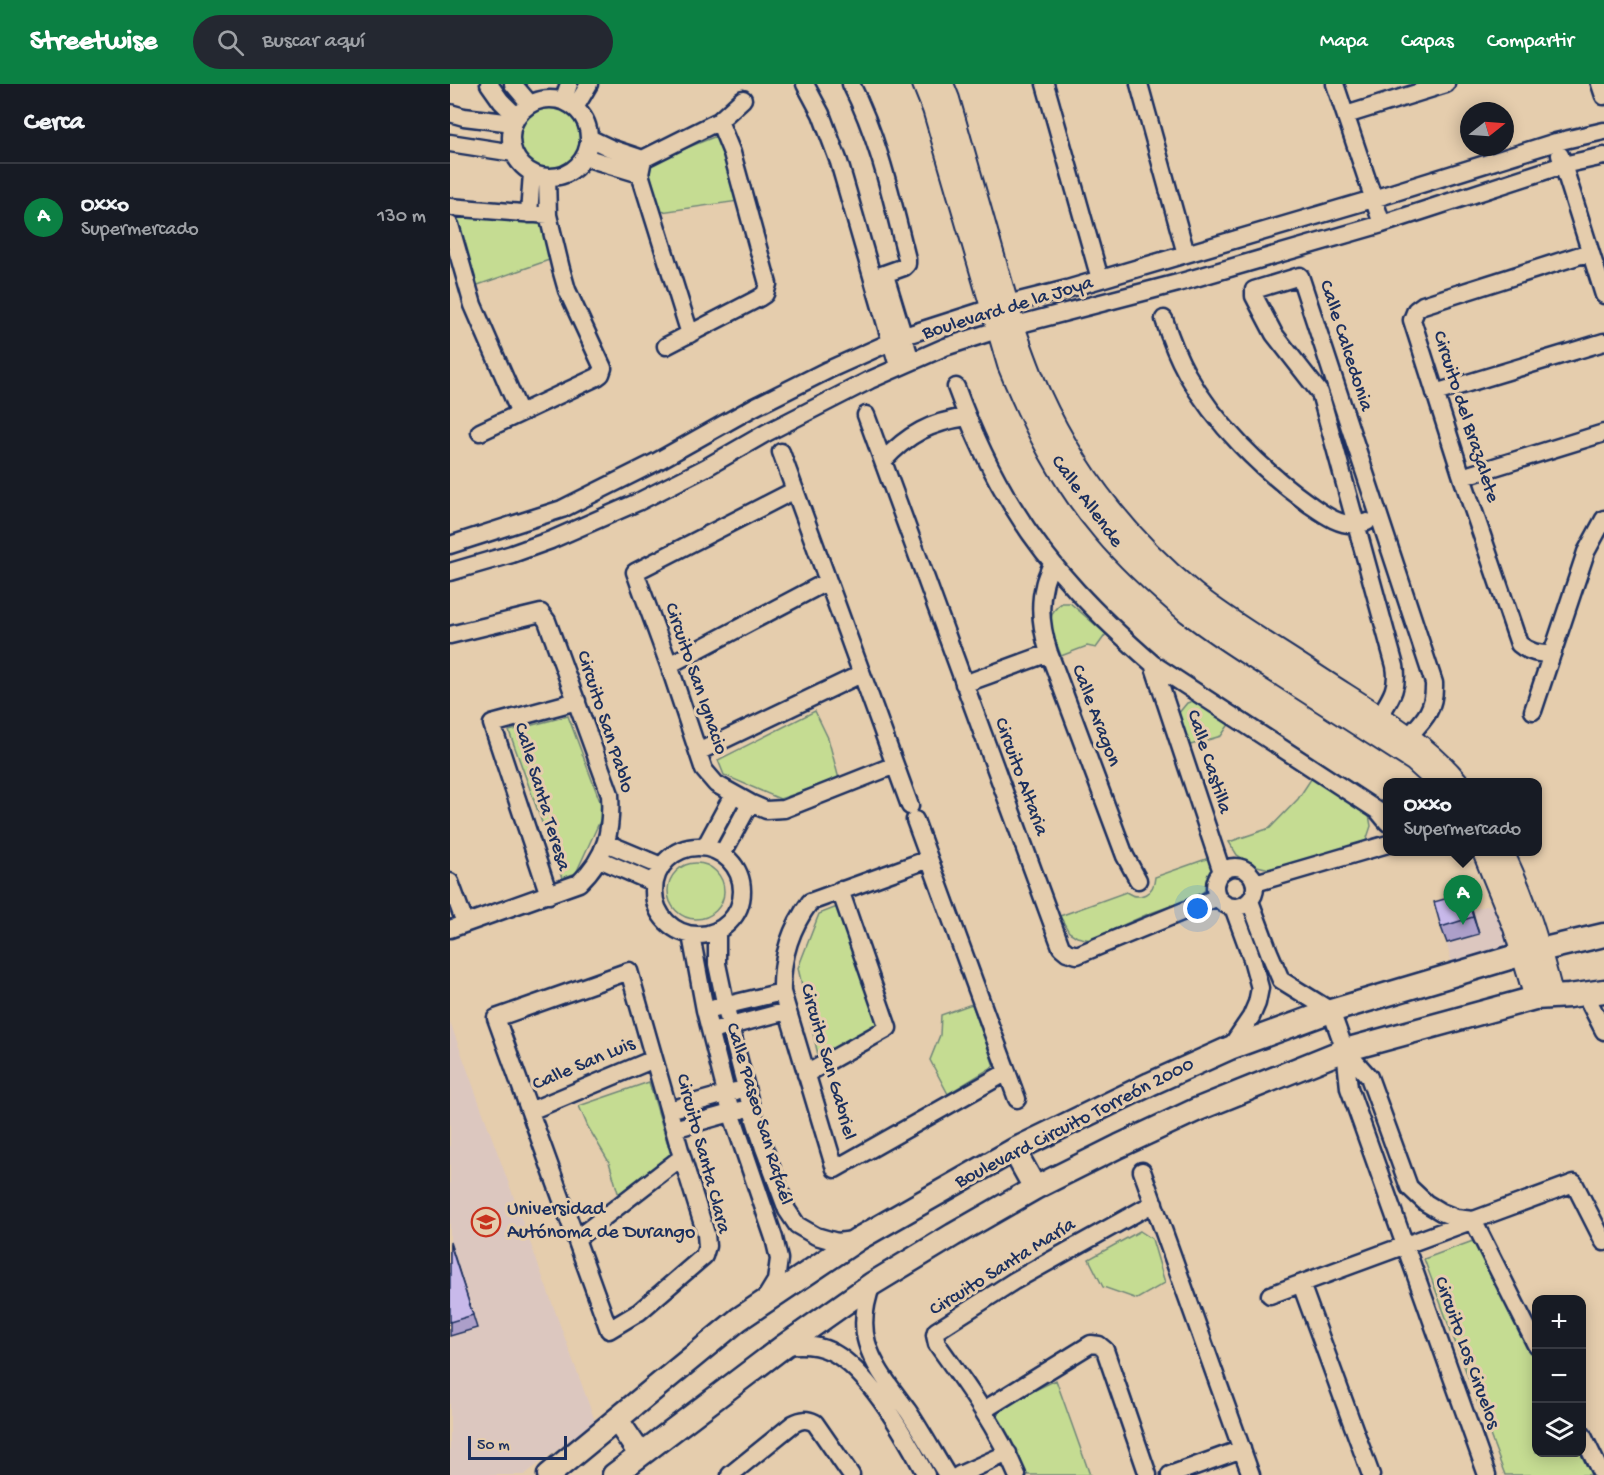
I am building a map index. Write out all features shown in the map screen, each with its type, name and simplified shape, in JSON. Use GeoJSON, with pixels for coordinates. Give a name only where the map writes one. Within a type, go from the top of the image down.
{"type":"FeatureCollection","features":[{"type":"Feature","properties":{"kind":"main road","name":"Boulevard Circuito Torreón 2000"},"geometry":{"type":"LineString","coordinates":[[549,1475],[739,1319],[763,1302],[858,1239],[1014,1150],[1230,1048],[1330,1011],[1532,952],[1604,935]]}},
{"type":"Feature","properties":{"kind":"main road","name":"Boulevard Circuito Torreón 2000"},"geometry":{"type":"LineString","coordinates":[[614,1475],[784,1346],[872,1284],[1035,1188],[1119,1146],[1196,1110],[1345,1050],[1544,997],[1594,992]]}},
{"type":"Feature","properties":{"kind":"main road"},"geometry":{"type":"LineString","coordinates":[[1014,1150],[1035,1188]]}},
{"type":"Feature","properties":{"kind":"main road"},"geometry":{"type":"LineString","coordinates":[[617,1420],[640,1454]]}},
{"type":"Feature","properties":{"kind":"street"},"geometry":{"type":"LineString","coordinates":[[489,84],[515,120]]}},
{"type":"Feature","properties":{"kind":"street"},"geometry":{"type":"LineString","coordinates":[[513,84],[530,104]]}},
{"type":"Feature","properties":{"kind":"street"},"geometry":{"type":"LineString","coordinates":[[569,104],[570,84]]}},
{"type":"Feature","properties":{"kind":"street"},"geometry":{"type":"LineString","coordinates":[[569,104],[589,84]]}},
{"type":"Feature","properties":{"kind":"street"},"geometry":{"type":"LineString","coordinates":[[805,84],[834,146],[879,276],[905,364]]}},
{"type":"Feature","properties":{"kind":"street"},"geometry":{"type":"LineString","coordinates":[[851,84],[869,124],[879,155],[907,259],[904,267],[879,276]]}},
{"type":"Feature","properties":{"kind":"street","name":"Calle Allende"},"geometry":{"type":"LineString","coordinates":[[923,84],[999,306]]}},
{"type":"Feature","properties":{"kind":"street","name":"Calle Allende"},"geometry":{"type":"LineString","coordinates":[[943,84],[949,99],[1005,328],[1008,365],[1025,406],[1068,484],[1102,530],[1144,575],[1190,614],[1414,761],[1432,778]]}},
{"type":"Feature","properties":{"kind":"street"},"geometry":{"type":"LineString","coordinates":[[1045,84],[1100,279]]}},
{"type":"Feature","properties":{"kind":"street"},"geometry":{"type":"LineString","coordinates":[[1139,84],[1186,254]]}},
{"type":"Feature","properties":{"kind":"street"},"geometry":{"type":"LineString","coordinates":[[1335,84],[1382,224]]}},
{"type":"Feature","properties":{"kind":"street"},"geometry":{"type":"LineString","coordinates":[[1346,115],[1446,84]]}},
{"type":"Feature","properties":{"kind":"street"},"geometry":{"type":"LineString","coordinates":[[1600,84],[1604,96]]}},
{"type":"Feature","properties":{"kind":"street"},"geometry":{"type":"LineString","coordinates":[[552,99],[569,104],[583,117],[589,138],[584,157],[564,175],[539,175],[524,168],[514,153],[511,144],[515,120],[530,104],[552,99]]}},
{"type":"Feature","properties":{"kind":"street"},"geometry":{"type":"LineString","coordinates":[[584,157],[642,166],[719,121],[743,99]]}},
{"type":"Feature","properties":{"kind":"street"},"geometry":{"type":"LineString","coordinates":[[450,113],[464,117],[515,120]]}},
{"type":"Feature","properties":{"kind":"street"},"geometry":{"type":"LineString","coordinates":[[666,346],[765,294],[768,284],[732,153],[719,121]]}},
{"type":"Feature","properties":{"kind":"street","name":"Boulevard de la Joya"},"geometry":{"type":"LineString","coordinates":[[450,545],[562,509],[656,462],[754,407],[897,339],[999,306],[1100,279],[1373,199],[1556,142],[1604,131]]}},
{"type":"Feature","properties":{"kind":"street"},"geometry":{"type":"LineString","coordinates":[[589,138],[642,166],[690,334]]}},
{"type":"Feature","properties":{"kind":"street"},"geometry":{"type":"LineString","coordinates":[[1556,142],[1604,295]]}},
{"type":"Feature","properties":{"kind":"street"},"geometry":{"type":"LineString","coordinates":[[450,143],[514,153]]}},
{"type":"Feature","properties":{"kind":"street","name":"Boulevard de la Joya"},"geometry":{"type":"LineString","coordinates":[[450,572],[551,540],[638,502],[705,468],[766,433],[905,364],[945,347],[1005,328],[1178,283],[1382,224],[1563,165],[1604,156]]}},
{"type":"Feature","properties":{"kind":"street"},"geometry":{"type":"LineString","coordinates":[[529,214],[539,175]]}},
{"type":"Feature","properties":{"kind":"street"},"geometry":{"type":"LineString","coordinates":[[480,432],[597,377],[603,368],[567,290],[539,175]]}},
{"type":"Feature","properties":{"kind":"street"},"geometry":{"type":"LineString","coordinates":[[450,207],[548,215]]}},
{"type":"Feature","properties":{"kind":"street"},"geometry":{"type":"LineString","coordinates":[[450,225],[473,305],[520,413]]}},
{"type":"Feature","properties":{"kind":"street","name":"Circuito del Brazalete"},"geometry":{"type":"LineString","coordinates":[[1552,654],[1535,653],[1519,644],[1412,320],[1418,308],[1590,252]]}},
{"type":"Feature","properties":{"kind":"street","name":"Calle Calcedonia"},"geometry":{"type":"LineString","coordinates":[[1379,717],[1396,686],[1397,676],[1358,525],[1328,390],[1301,277],[1254,290],[1254,296],[1274,334],[1328,390],[1380,518],[1434,682],[1430,711],[1408,737]]}},
{"type":"Feature","properties":{"kind":"street"},"geometry":{"type":"LineString","coordinates":[[1164,319],[1173,346],[1188,375],[1218,419],[1248,453],[1287,488],[1322,513],[1345,523],[1358,525],[1380,518]]}},
{"type":"Feature","properties":{"kind":"street","name":"Calle Allende"},"geometry":{"type":"LineString","coordinates":[[1005,328],[1062,437],[1087,476],[1118,520],[1158,561],[1232,621],[1408,737],[1436,759],[1453,778]]}},
{"type":"Feature","properties":{"kind":"street"},"geometry":{"type":"LineString","coordinates":[[1435,393],[1604,342]]}},
{"type":"Feature","properties":{"kind":"street"},"geometry":{"type":"LineString","coordinates":[[956,387],[983,453],[1012,507],[1052,563],[1088,604],[1120,636],[1153,664],[1378,811],[1383,817]]}},
{"type":"Feature","properties":{"kind":"street","name":"Circuito Altaria"},"geometry":{"type":"LineString","coordinates":[[866,415],[1061,947],[1077,955],[1218,897]]}},
{"type":"Feature","properties":{"kind":"street"},"geometry":{"type":"LineString","coordinates":[[883,461],[912,435],[938,423],[967,417]]}},
{"type":"Feature","properties":{"kind":"street"},"geometry":{"type":"LineString","coordinates":[[1462,477],[1604,433]]}},
{"type":"Feature","properties":{"kind":"street"},"geometry":{"type":"LineString","coordinates":[[781,452],[1017,1099]]}},
{"type":"Feature","properties":{"kind":"street","name":"Circuito San Ignacio"},"geometry":{"type":"LineString","coordinates":[[795,490],[635,572],[704,770],[716,784],[733,795],[766,810],[784,809],[895,765]]}},
{"type":"Feature","properties":{"kind":"street"},"geometry":{"type":"LineString","coordinates":[[1533,711],[1586,552],[1604,519]]}},
{"type":"Feature","properties":{"kind":"street","name":"Calle Aragon"},"geometry":{"type":"LineString","coordinates":[[1052,563],[1044,585],[1041,615],[1043,634],[1125,856],[1138,880]]}},
{"type":"Feature","properties":{"kind":"street"},"geometry":{"type":"LineString","coordinates":[[669,665],[828,581]]}},
{"type":"Feature","properties":{"kind":"street","name":"Circuito San Pablo"},"geometry":{"type":"LineString","coordinates":[[450,635],[541,613],[547,621],[610,794],[609,832],[606,843],[599,860],[579,883],[457,926],[450,882]]}},
{"type":"Feature","properties":{"kind":"street"},"geometry":{"type":"LineString","coordinates":[[964,684],[1049,653]]}},
{"type":"Feature","properties":{"kind":"street","name":"Calle Castilla"},"geometry":{"type":"LineString","coordinates":[[1153,664],[1222,872]]}},
{"type":"Feature","properties":{"kind":"street"},"geometry":{"type":"LineString","coordinates":[[698,752],[861,674]]}},
{"type":"Feature","properties":{"kind":"street","name":"Calle Santa Teresa"},"geometry":{"type":"LineString","coordinates":[[549,895],[492,723],[577,701]]}},
{"type":"Feature","properties":{"kind":"street"},"geometry":{"type":"LineString","coordinates":[[705,847],[733,795]]}},
{"type":"Feature","properties":{"kind":"street"},"geometry":{"type":"LineString","coordinates":[[723,853],[750,803]]}},
{"type":"Feature","properties":{"kind":"street"},"geometry":{"type":"LineString","coordinates":[[606,843],[661,866]]}},
{"type":"Feature","properties":{"kind":"street"},"geometry":{"type":"LineString","coordinates":[[697,846],[723,853],[736,867],[742,885],[741,904],[732,920],[717,931],[708,934],[691,934],[672,927],[655,903],[654,883],[661,866],[666,859],[680,850],[697,846]]}},
{"type":"Feature","properties":{"kind":"street"},"geometry":{"type":"LineString","coordinates":[[1255,884],[1383,846]]}},
{"type":"Feature","properties":{"kind":"street"},"geometry":{"type":"LineString","coordinates":[[1485,856],[1502,896],[1532,952]]}},
{"type":"Feature","properties":{"kind":"street"},"geometry":{"type":"LineString","coordinates":[[1505,856],[1530,915],[1532,952],[1544,997]]}},
{"type":"Feature","properties":{"kind":"street","name":"Circuito San Gabriel"},"geometry":{"type":"LineString","coordinates":[[929,859],[810,902],[792,933],[783,963],[782,992],[835,1169],[1007,1072]]}},
{"type":"Feature","properties":{"kind":"street"},"geometry":{"type":"LineString","coordinates":[[599,860],[654,883]]}},
{"type":"Feature","properties":{"kind":"street"},"geometry":{"type":"LineString","coordinates":[[1235,867],[1248,872],[1255,884],[1255,893],[1250,901],[1245,905],[1233,907],[1222,902],[1215,889],[1222,872],[1235,867]]}},
{"type":"Feature","properties":{"kind":"street"},"geometry":{"type":"LineString","coordinates":[[806,1074],[888,1028],[840,890]]}},
{"type":"Feature","properties":{"kind":"street"},"geometry":{"type":"LineString","coordinates":[[1250,901],[1281,980],[1330,1011]]}},
{"type":"Feature","properties":{"kind":"street"},"geometry":{"type":"LineString","coordinates":[[1230,1048],[1251,1017],[1257,1004],[1260,988],[1233,907]]}},
{"type":"Feature","properties":{"kind":"street","name":"Calle Paseo San Rafaél"},"geometry":{"type":"LineString","coordinates":[[717,931],[717,964],[746,1089],[764,1148],[788,1210],[797,1225],[816,1236],[837,1242],[858,1239]]}},
{"type":"Feature","properties":{"kind":"street","name":"Calle Paseo San Rafaél"},"geometry":{"type":"LineString","coordinates":[[691,934],[705,1010],[731,1112],[779,1259],[776,1281],[763,1302]]}},
{"type":"Feature","properties":{"kind":"street"},"geometry":{"type":"LineString","coordinates":[[1246,942],[1263,937]]}},
{"type":"Feature","properties":{"kind":"street","name":"Circuito Santa Clara"},"geometry":{"type":"LineString","coordinates":[[629,971],[654,1059],[706,1234],[707,1246],[704,1256],[639,1312],[609,1330],[496,1018],[629,971]]}},
{"type":"Feature","properties":{"kind":"street"},"geometry":{"type":"LineString","coordinates":[[1260,988],[1281,980]]}},
{"type":"Feature","properties":{"kind":"street"},"geometry":{"type":"LineString","coordinates":[[705,1010],[782,992]]}},
{"type":"Feature","properties":{"kind":"street"},"geometry":{"type":"LineString","coordinates":[[1594,992],[1604,1031]]}},
{"type":"Feature","properties":{"kind":"street"},"geometry":{"type":"LineString","coordinates":[[710,1031],[787,1011]]}},
{"type":"Feature","properties":{"kind":"street","name":"Circuito Los Ciruelos"},"geometry":{"type":"LineString","coordinates":[[1330,1011],[1345,1050],[1349,1088],[1488,1475]]}},
{"type":"Feature","properties":{"kind":"street","name":"Circuito Los Ciruelos"},"geometry":{"type":"LineString","coordinates":[[1345,1050],[1370,1077],[1409,1187],[1440,1212],[1456,1218],[1473,1220]]}},
{"type":"Feature","properties":{"kind":"street","name":"Calle San Luis"},"geometry":{"type":"LineString","coordinates":[[530,1111],[654,1059]]}},
{"type":"Feature","properties":{"kind":"street"},"geometry":{"type":"LineString","coordinates":[[669,1110],[746,1089]]}},
{"type":"Feature","properties":{"kind":"street"},"geometry":{"type":"LineString","coordinates":[[674,1129],[751,1107]]}},
{"type":"Feature","properties":{"kind":"street"},"geometry":{"type":"LineString","coordinates":[[576,1239],[682,1157]]}},
{"type":"Feature","properties":{"kind":"street"},"geometry":{"type":"LineString","coordinates":[[1142,1171],[1251,1475]]}},
{"type":"Feature","properties":{"kind":"street"},"geometry":{"type":"LineString","coordinates":[[1270,1295],[1574,1183],[1604,1242]]}},
{"type":"Feature","properties":{"kind":"street"},"geometry":{"type":"LineString","coordinates":[[1387,1196],[1409,1187]]}},
{"type":"Feature","properties":{"kind":"street","name":"Circuito Santa María"},"geometry":{"type":"LineString","coordinates":[[1013,1474],[1008,1453],[984,1410],[936,1344],[936,1331],[1014,1281],[1154,1203]]}},
{"type":"Feature","properties":{"kind":"street"},"geometry":{"type":"LineString","coordinates":[[1473,1220],[1532,1337]]}},
{"type":"Feature","properties":{"kind":"street"},"geometry":{"type":"LineString","coordinates":[[872,1284],[867,1299],[864,1328],[872,1358],[911,1416],[946,1475]]}},
{"type":"Feature","properties":{"kind":"street"},"geometry":{"type":"LineString","coordinates":[[1301,1284],[1371,1475]]}},
{"type":"Feature","properties":{"kind":"street"},"geometry":{"type":"LineString","coordinates":[[784,1346],[799,1344],[830,1350],[855,1368],[894,1420],[926,1475]]}},
{"type":"Feature","properties":{"kind":"street"},"geometry":{"type":"LineString","coordinates":[[984,1410],[1091,1344],[1099,1345],[1105,1350],[1148,1475]]}},
{"type":"Feature","properties":{"kind":"street"},"geometry":{"type":"LineString","coordinates":[[730,1475],[794,1424],[804,1419],[816,1423],[851,1475]]}},
{"type":"Feature","properties":{"kind":"street"},"geometry":{"type":"LineString","coordinates":[[1586,1444],[1602,1475]]}},
{"type":"Feature","properties":{"kind":"street"},"geometry":{"type":"LineString","coordinates":[[1170,1475],[1242,1449]]}},
{"type":"Feature","properties":{"kind":"street"},"geometry":{"type":"LineString","coordinates":[[959,1475],[1008,1453]]}},
{"type":"Feature","properties":{"kind":"shaded area"},"geometry":{"type":"Polygon","coordinates":[[[1496,903],[1513,951],[1453,967],[1440,919],[1496,903]]]}},
{"type":"Feature","properties":{"kind":"shaded area","name":"Universidad Autónoma de Durango"},"geometry":{"type":"Polygon","coordinates":[[[450,1022],[595,1421],[524,1475],[450,1475],[450,1022]]]}},
{"type":"Feature","properties":{"kind":"green space"},"geometry":{"type":"Polygon","coordinates":[[[550,105],[563,108],[573,115],[580,125],[583,138],[580,151],[573,161],[563,168],[550,171],[537,168],[527,161],[520,151],[517,138],[520,125],[527,115],[537,108],[550,105]]]}},
{"type":"Feature","properties":{"kind":"green space"},"geometry":{"type":"Polygon","coordinates":[[[719,135],[739,201],[661,212],[650,175],[651,162],[719,135]]]}},
{"type":"Feature","properties":{"kind":"green space"},"geometry":{"type":"Polygon","coordinates":[[[467,213],[543,222],[552,259],[475,286],[456,217],[467,213]]]}},
{"type":"Feature","properties":{"kind":"green space"},"geometry":{"type":"Polygon","coordinates":[[[1062,603],[1070,603],[1106,634],[1096,648],[1087,646],[1061,656],[1051,627],[1051,620],[1052,614],[1062,603]]]}},
{"type":"Feature","properties":{"kind":"green space"},"geometry":{"type":"Polygon","coordinates":[[[1199,699],[1232,720],[1221,736],[1187,746],[1178,714],[1187,703],[1199,699]]]}},
{"type":"Feature","properties":{"kind":"green space"},"geometry":{"type":"Polygon","coordinates":[[[815,711],[828,738],[839,779],[780,799],[724,775],[718,760],[815,711]]]}},
{"type":"Feature","properties":{"kind":"green space"},"geometry":{"type":"Polygon","coordinates":[[[568,716],[604,812],[576,873],[562,878],[509,731],[568,716]]]}},
{"type":"Feature","properties":{"kind":"green space"},"geometry":{"type":"Polygon","coordinates":[[[1313,776],[1369,815],[1371,826],[1366,841],[1285,868],[1270,869],[1253,865],[1237,855],[1229,842],[1270,828],[1298,799],[1313,776]]]}},
{"type":"Feature","properties":{"kind":"green space"},"geometry":{"type":"Polygon","coordinates":[[[1209,858],[1212,866],[1208,887],[1199,896],[1148,914],[1090,940],[1077,937],[1069,932],[1060,916],[1126,892],[1141,896],[1152,888],[1155,877],[1209,858]]]}},
{"type":"Feature","properties":{"kind":"green space"},"geometry":{"type":"Polygon","coordinates":[[[696,863],[711,868],[719,876],[724,891],[719,906],[711,914],[696,919],[681,914],[673,906],[668,891],[673,876],[681,868],[696,863]]]}},
{"type":"Feature","properties":{"kind":"green space"},"geometry":{"type":"Polygon","coordinates":[[[837,907],[878,1026],[819,1059],[798,968],[819,914],[837,907]]]}},
{"type":"Feature","properties":{"kind":"green space"},"geometry":{"type":"Polygon","coordinates":[[[972,1004],[994,1066],[948,1094],[930,1060],[940,1035],[941,1015],[972,1004]]]}},
{"type":"Feature","properties":{"kind":"green space"},"geometry":{"type":"Polygon","coordinates":[[[649,1082],[671,1155],[619,1196],[609,1162],[588,1127],[579,1106],[649,1082]]]}},
{"type":"Feature","properties":{"kind":"green space"},"geometry":{"type":"Polygon","coordinates":[[[1140,1231],[1152,1239],[1165,1283],[1137,1299],[1103,1287],[1089,1259],[1140,1231]]]}},
{"type":"Feature","properties":{"kind":"green space"},"geometry":{"type":"Polygon","coordinates":[[[1473,1241],[1532,1355],[1532,1457],[1586,1457],[1595,1475],[1505,1475],[1424,1259],[1473,1241]]]}},
{"type":"Feature","properties":{"kind":"green space"},"geometry":{"type":"Polygon","coordinates":[[[1056,1380],[1090,1475],[1022,1475],[997,1419],[999,1411],[1006,1404],[1056,1380]]]}},
{"type":"Feature","properties":{"kind":"building"},"geometry":{"type":"Polygon","coordinates":[[[1466,893],[1473,917],[1441,927],[1434,902],[1466,893]]]}},
{"type":"Feature","properties":{"kind":"building"},"geometry":{"type":"Polygon","coordinates":[[[450,1244],[473,1315],[450,1322],[450,1244]]]}},
{"type":"Feature","properties":{"kind":"place","name":"Oxxo"},"geometry":{"type":"Point","coordinates":[1463,925]}},
{"type":"Feature","properties":{"kind":"place","name":"Universidad Autónoma de Durango"},"geometry":{"type":"Point","coordinates":[486,1222]}}]}
